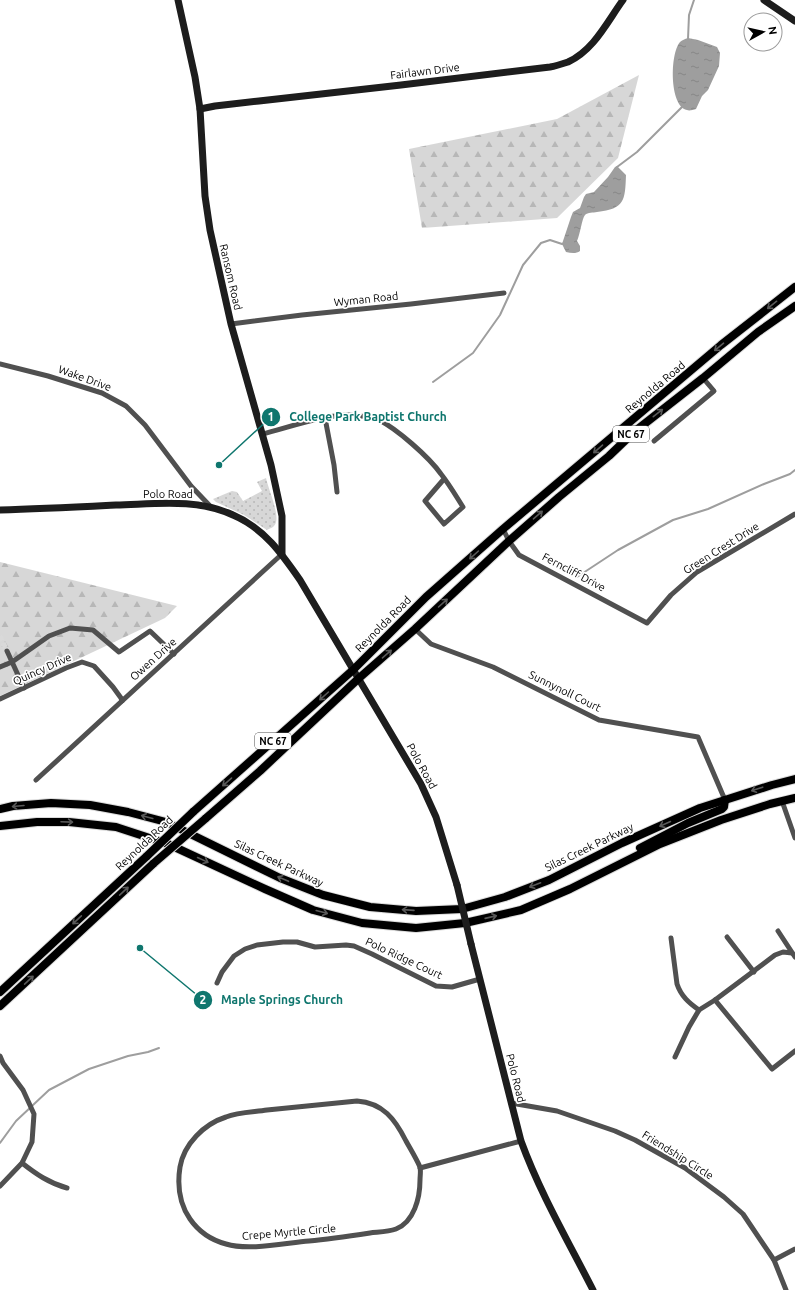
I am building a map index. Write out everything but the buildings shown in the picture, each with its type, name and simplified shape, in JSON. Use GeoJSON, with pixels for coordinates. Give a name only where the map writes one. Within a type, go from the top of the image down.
{"type":"FeatureCollection","features":[{"type":"Feature","properties":{"kind":"main road","name":"Ransom Road"},"geometry":{"type":"LineString","coordinates":[[178,0],[195,77],[200,109],[205,196],[208,216],[231,324],[262,434],[282,516],[282,554]]}},
{"type":"Feature","properties":{"kind":"main road","name":"Fairlawn Drive"},"geometry":{"type":"LineString","coordinates":[[200,109],[258,100],[394,86],[550,67],[568,62],[586,50],[606,27],[623,0]]}},
{"type":"Feature","properties":{"kind":"main road"},"geometry":{"type":"LineString","coordinates":[[764,0],[795,21]]}},
{"type":"Feature","properties":{"kind":"main road","name":"Reynolda Road"},"geometry":{"type":"LineString","coordinates":[[0,992],[193,812],[353,670],[426,597],[503,529],[720,345],[795,287]]}},
{"type":"Feature","properties":{"kind":"main road","name":"Reynolda Road"},"geometry":{"type":"LineString","coordinates":[[0,1006],[154,863],[260,771],[509,541],[609,456],[634,432],[704,378],[758,332],[795,306]]}},
{"type":"Feature","properties":{"kind":"main road","name":"Polo Road"},"geometry":{"type":"LineString","coordinates":[[0,510],[179,503],[196,504],[211,507],[234,515],[250,524],[263,534],[282,554],[300,580],[424,789],[436,817],[457,885],[521,1140],[531,1167],[549,1205],[593,1290]]}},
{"type":"Feature","properties":{"kind":"main road","name":"Silas Creek Parkway"},"geometry":{"type":"LineString","coordinates":[[0,809],[13,806],[51,803],[90,805],[128,812],[166,822],[280,878],[323,895],[370,907],[416,911],[462,909],[505,897],[549,880],[622,843],[700,808],[795,779]]}},
{"type":"Feature","properties":{"kind":"main road"},"geometry":{"type":"LineString","coordinates":[[0,826],[37,822],[69,822],[116,827],[168,844],[313,910],[362,923],[416,928],[465,923],[521,910],[570,890],[660,844],[721,820],[795,798]]}},
{"type":"Feature","properties":{"kind":"main road"},"geometry":{"type":"LineString","coordinates":[[625,862],[635,852],[651,842],[688,823],[722,809],[724,807],[725,800]]}},
{"type":"Feature","properties":{"kind":"street","name":"Wyman Road"},"geometry":{"type":"LineString","coordinates":[[231,324],[504,293]]}},
{"type":"Feature","properties":{"kind":"street","name":"Wake Drive"},"geometry":{"type":"LineString","coordinates":[[0,364],[48,376],[102,393],[126,406],[146,425],[191,486],[211,507]]}},
{"type":"Feature","properties":{"kind":"street"},"geometry":{"type":"LineString","coordinates":[[654,441],[714,391],[704,378]]}},
{"type":"Feature","properties":{"kind":"street"},"geometry":{"type":"LineString","coordinates":[[262,434],[325,418],[344,415],[361,416],[378,420],[395,431],[440,472],[463,507],[444,524],[425,500],[444,479]]}},
{"type":"Feature","properties":{"kind":"street"},"geometry":{"type":"LineString","coordinates":[[325,418],[334,465],[337,492]]}},
{"type":"Feature","properties":{"kind":"street","name":"Green Crest Drive"},"geometry":{"type":"LineString","coordinates":[[647,623],[671,595],[697,572],[795,514]]}},
{"type":"Feature","properties":{"kind":"street","name":"Ferncliff Drive"},"geometry":{"type":"LineString","coordinates":[[503,529],[519,555],[647,623]]}},
{"type":"Feature","properties":{"kind":"street","name":"Owen Drive"},"geometry":{"type":"LineString","coordinates":[[36,780],[282,554]]}},
{"type":"Feature","properties":{"kind":"street"},"geometry":{"type":"LineString","coordinates":[[0,667],[12,662],[49,636],[70,628],[94,630],[119,652],[150,631],[174,654]]}},
{"type":"Feature","properties":{"kind":"street","name":"Sunnynoll Court"},"geometry":{"type":"LineString","coordinates":[[415,629],[431,644],[493,667],[599,720],[698,737],[725,800]]}},
{"type":"Feature","properties":{"kind":"street"},"geometry":{"type":"LineString","coordinates":[[7,651],[24,688]]}},
{"type":"Feature","properties":{"kind":"street","name":"Quincy Drive"},"geometry":{"type":"LineString","coordinates":[[0,699],[82,662],[94,666],[113,687],[122,701]]}},
{"type":"Feature","properties":{"kind":"street"},"geometry":{"type":"LineString","coordinates":[[782,801],[795,838]]}},
{"type":"Feature","properties":{"kind":"street"},"geometry":{"type":"LineString","coordinates":[[778,931],[793,955]]}},
{"type":"Feature","properties":{"kind":"street"},"geometry":{"type":"LineString","coordinates":[[727,937],[754,972]]}},
{"type":"Feature","properties":{"kind":"street"},"geometry":{"type":"LineString","coordinates":[[671,938],[679,992],[699,1010]]}},
{"type":"Feature","properties":{"kind":"street","name":"Polo Ridge Court"},"geometry":{"type":"LineString","coordinates":[[218,983],[222,972],[234,956],[245,949],[257,945],[283,942],[297,942],[315,947],[346,945],[354,946],[436,986],[452,987],[480,979]]}},
{"type":"Feature","properties":{"kind":"street"},"geometry":{"type":"LineString","coordinates":[[675,1057],[699,1010],[754,972],[775,955],[783,952],[793,955]]}},
{"type":"Feature","properties":{"kind":"street"},"geometry":{"type":"LineString","coordinates":[[715,1000],[772,1069],[795,1051]]}},
{"type":"Feature","properties":{"kind":"street"},"geometry":{"type":"LineString","coordinates":[[0,1056],[3,1063],[23,1090],[34,1114],[32,1142],[22,1163],[0,1186]]}},
{"type":"Feature","properties":{"kind":"street","name":"Crepe Myrtle Circle"},"geometry":{"type":"LineString","coordinates":[[357,1102],[366,1102],[377,1106],[392,1118],[420,1168],[419,1192],[414,1209],[405,1222],[395,1229],[341,1238],[250,1247],[226,1244],[206,1236],[186,1213],[180,1197],[178,1184],[181,1162],[187,1149],[203,1130],[224,1118],[268,1110],[357,1102]]}},
{"type":"Feature","properties":{"kind":"street","name":"Friendship Circle"},"geometry":{"type":"LineString","coordinates":[[511,1103],[557,1111],[615,1132],[635,1140],[685,1168],[705,1182],[743,1214],[774,1260],[786,1290]]}},
{"type":"Feature","properties":{"kind":"street"},"geometry":{"type":"LineString","coordinates":[[420,1168],[521,1140]]}},
{"type":"Feature","properties":{"kind":"street"},"geometry":{"type":"LineString","coordinates":[[22,1163],[40,1177],[53,1184],[67,1188]]}},
{"type":"Feature","properties":{"kind":"street"},"geometry":{"type":"LineString","coordinates":[[774,1260],[795,1249]]}},
{"type":"Feature","properties":{"kind":"green space"},"geometry":{"type":"Polygon","coordinates":[[[639,75],[618,158],[557,218],[422,228],[409,149],[557,119],[639,75]]]}},
{"type":"Feature","properties":{"kind":"green space"},"geometry":{"type":"Polygon","coordinates":[[[266,478],[277,518],[275,525],[267,530],[244,515],[216,502],[213,499],[232,491],[237,492],[243,501],[262,491],[257,482],[266,478]]]}},
{"type":"Feature","properties":{"kind":"green space"},"geometry":{"type":"Polygon","coordinates":[[[0,562],[177,606],[165,618],[0,696],[0,562]]]}},
{"type":"Feature","properties":{"kind":"water"},"geometry":{"type":"Polygon","coordinates":[[[688,38],[717,47],[720,53],[719,66],[708,90],[702,96],[696,109],[690,110],[687,110],[681,106],[677,99],[673,79],[674,57],[677,48],[681,41],[688,38]]]}},
{"type":"Feature","properties":{"kind":"water"},"geometry":{"type":"Polygon","coordinates":[[[617,166],[626,175],[625,191],[622,202],[618,206],[606,211],[586,214],[583,219],[577,241],[580,246],[580,251],[575,253],[566,252],[562,244],[573,212],[580,208],[586,194],[594,192],[617,166]]]}},
{"type":"Feature","properties":{"kind":"waterway"},"geometry":{"type":"LineString","coordinates":[[688,39],[689,15],[694,0]]}},
{"type":"Feature","properties":{"kind":"waterway"},"geometry":{"type":"LineString","coordinates":[[617,167],[637,152],[682,107]]}},
{"type":"Feature","properties":{"kind":"waterway"},"geometry":{"type":"LineString","coordinates":[[433,382],[473,353],[500,315],[523,265],[541,243],[550,240],[562,244],[565,243]]}},
{"type":"Feature","properties":{"kind":"waterway"},"geometry":{"type":"LineString","coordinates":[[577,577],[618,550],[673,520],[708,509],[790,474],[795,470]]}},
{"type":"Feature","properties":{"kind":"waterway"},"geometry":{"type":"LineString","coordinates":[[0,1143],[16,1121],[49,1090],[89,1069],[128,1056],[159,1048]]}},
{"type":"Feature","properties":{"kind":"tunnel"},"geometry":{"type":"LineString","coordinates":[[0,636],[7,651]]}},
{"type":"Feature","properties":{"kind":"place","name":"College Park Baptist Church"},"geometry":{"type":"Point","coordinates":[219,465]}},
{"type":"Feature","properties":{"kind":"place","name":"Maple Springs Church"},"geometry":{"type":"Point","coordinates":[140,948]}}]}
